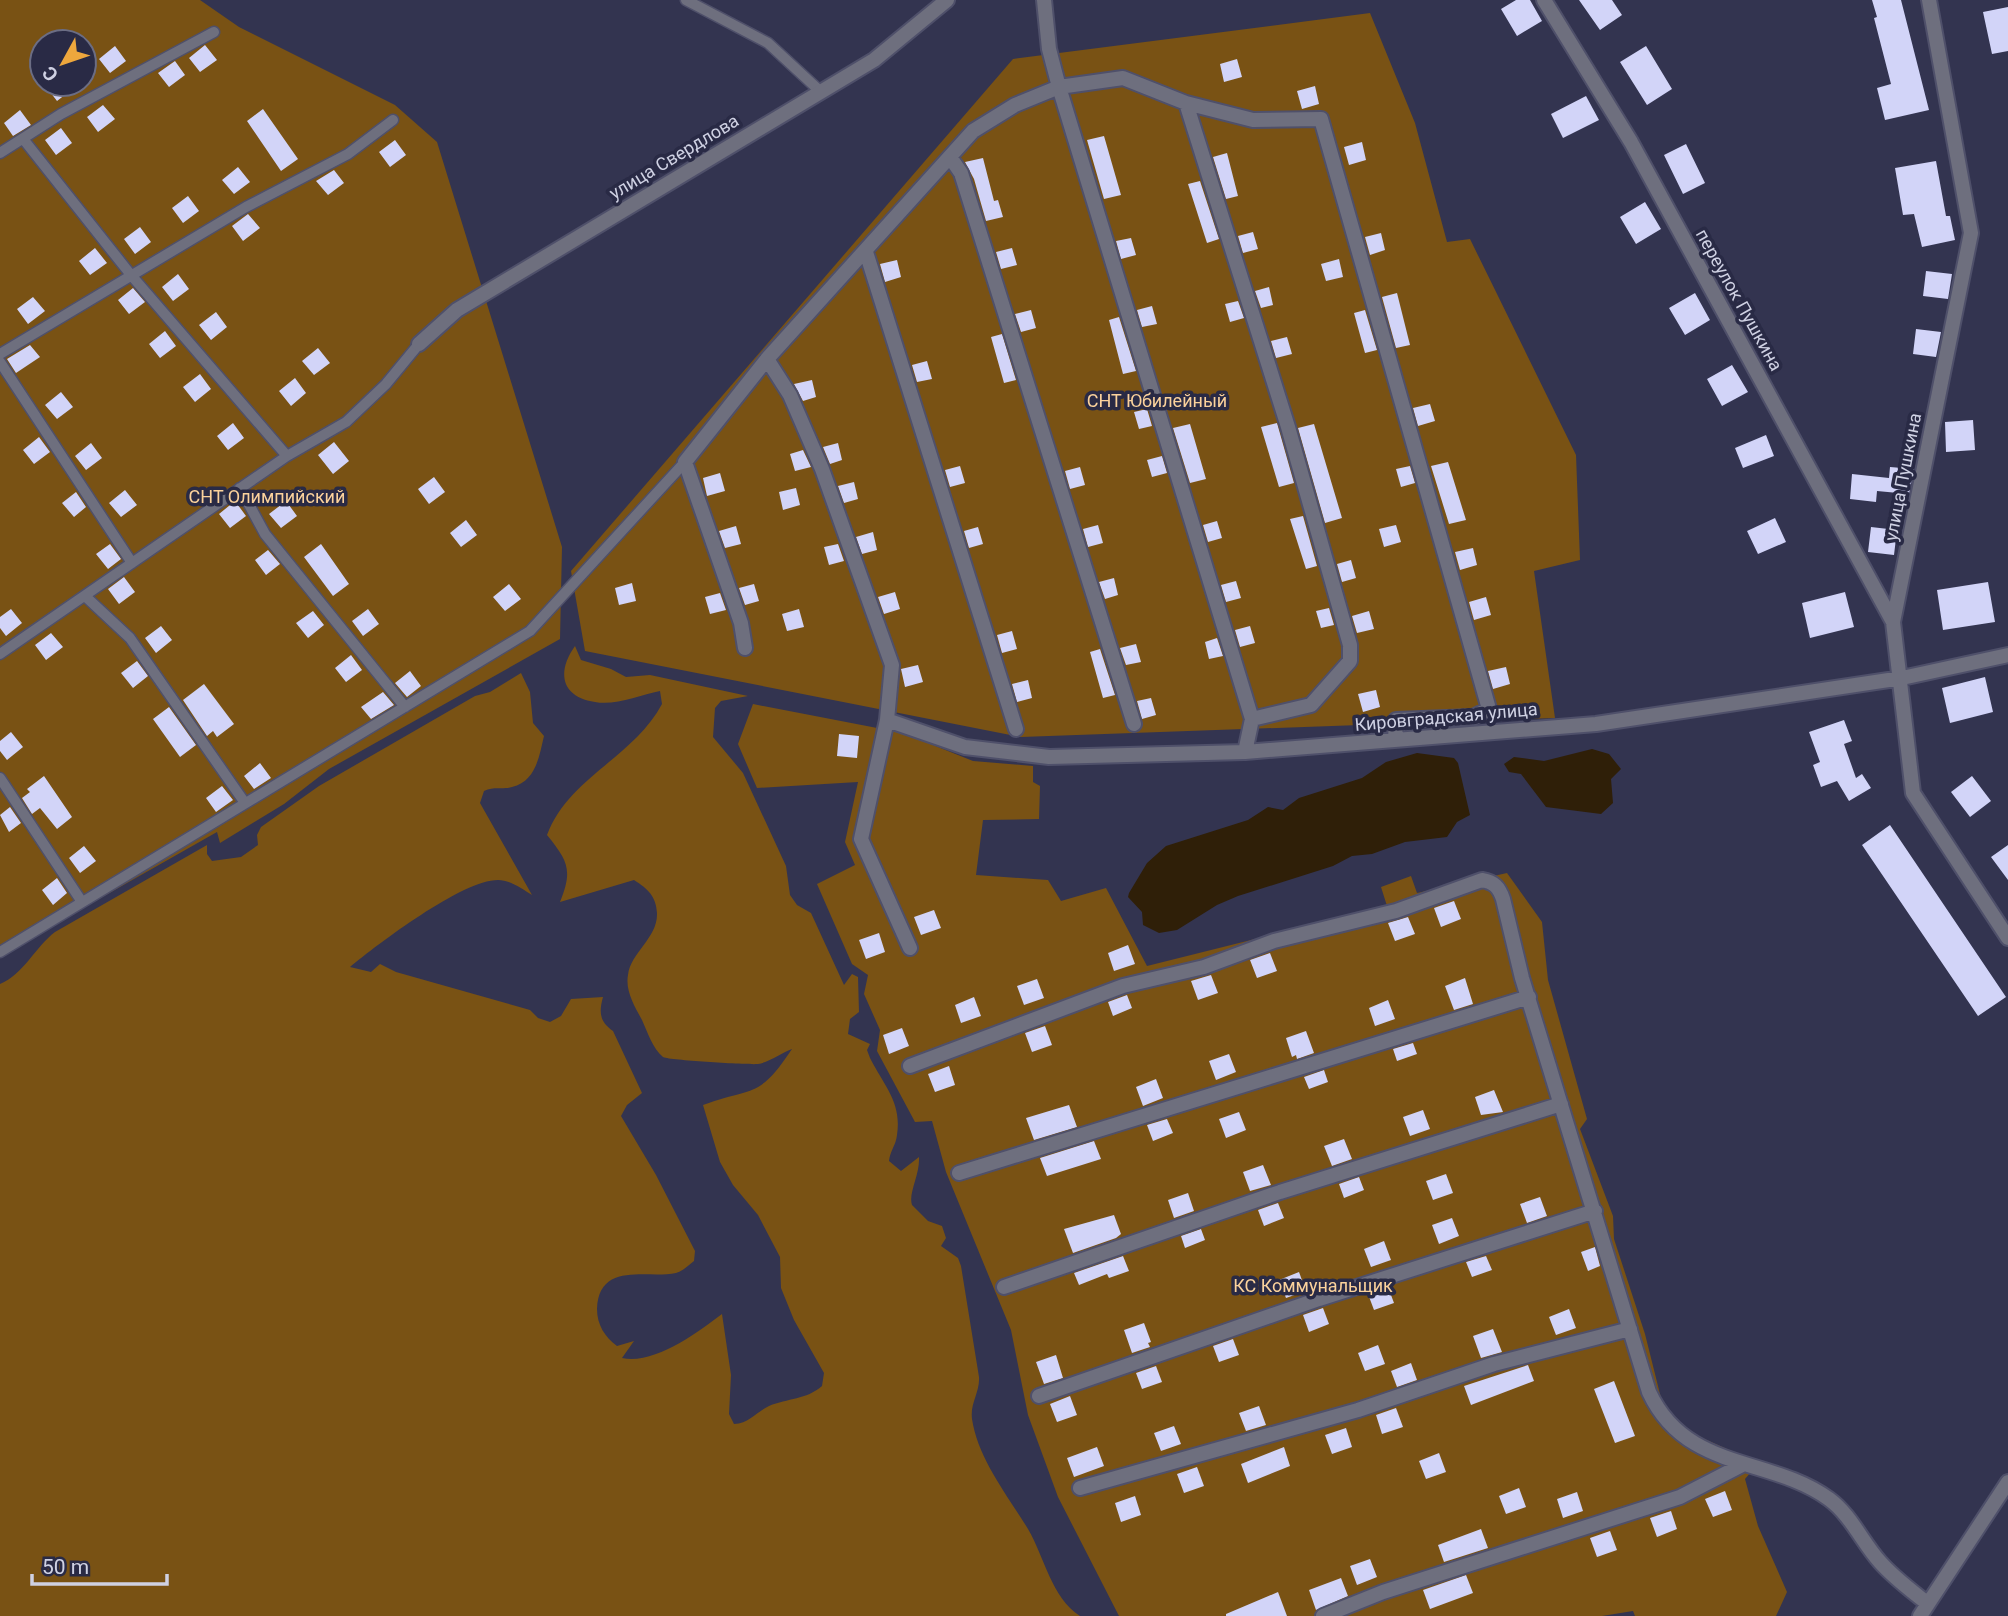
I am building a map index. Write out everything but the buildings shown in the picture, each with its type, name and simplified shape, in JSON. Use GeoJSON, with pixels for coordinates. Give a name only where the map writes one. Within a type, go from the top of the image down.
{"type":"FeatureCollection","features":[{"type":"Feature","properties":{"kind":"street","name":"улица Свердлова"},"geometry":{"type":"LineString","coordinates":[[419,344],[457,310],[821,92],[894,45],[947,0]]}},
{"type":"Feature","properties":{"kind":"street"},"geometry":{"type":"LineString","coordinates":[[1044,0],[1049,49],[1059,87],[1252,719],[1245,752]]}},
{"type":"Feature","properties":{"kind":"street","name":"переулок Пушкина"},"geometry":{"type":"LineString","coordinates":[[1544,0],[1630,142],[1893,622]]}},
{"type":"Feature","properties":{"kind":"street","name":"улица Пушкина"},"geometry":{"type":"LineString","coordinates":[[1929,0],[1971,233],[1893,622],[1902,678],[1913,793],[2008,938]]}},
{"type":"Feature","properties":{"kind":"street"},"geometry":{"type":"LineString","coordinates":[[745,648],[741,623],[685,462],[767,359],[866,253],[973,131],[1015,105],[1059,87],[1123,78],[1186,103],[1253,120],[1321,120],[1489,709],[1473,717],[1396,720],[1395,740]]}},
{"type":"Feature","properties":{"kind":"street"},"geometry":{"type":"LineString","coordinates":[[1186,103],[1288,427],[1350,645],[1350,661],[1311,705],[1252,719]]}},
{"type":"Feature","properties":{"kind":"street"},"geometry":{"type":"LineString","coordinates":[[950,157],[961,173],[1134,724]]}},
{"type":"Feature","properties":{"kind":"street"},"geometry":{"type":"LineString","coordinates":[[866,253],[1016,729]]}},
{"type":"Feature","properties":{"kind":"street"},"geometry":{"type":"LineString","coordinates":[[767,359],[790,395],[822,469],[892,665],[887,720],[861,839],[910,948]]}},
{"type":"Feature","properties":{"kind":"street","name":"Кировградская улица"},"geometry":{"type":"LineString","coordinates":[[887,720],[965,747],[1048,757],[1245,752],[1596,723],[1902,678],[2008,654]]}},
{"type":"Feature","properties":{"kind":"street"},"geometry":{"type":"LineString","coordinates":[[910,1066],[1124,986],[1204,967],[1274,941],[1396,911],[1482,880],[1500,890],[1510,939],[1649,1392],[1664,1420],[1710,1451],[1742,1465],[1796,1482],[1829,1499],[1847,1516],[1880,1562],[1924,1610],[2008,1482]]}},
{"type":"Feature","properties":{"kind":"street"},"geometry":{"type":"LineString","coordinates":[[959,1173],[1529,997]]}},
{"type":"Feature","properties":{"kind":"street"},"geometry":{"type":"LineString","coordinates":[[1004,1287],[1280,1192],[1561,1104]]}},
{"type":"Feature","properties":{"kind":"street"},"geometry":{"type":"LineString","coordinates":[[1040,1396],[1319,1299],[1595,1211]]}},
{"type":"Feature","properties":{"kind":"street"},"geometry":{"type":"LineString","coordinates":[[1080,1488],[1358,1410],[1494,1364],[1630,1329]]}},
{"type":"Feature","properties":{"kind":"street"},"geometry":{"type":"LineString","coordinates":[[1323,1616],[1383,1592],[1679,1497],[1742,1465]]}},
{"type":"Feature","properties":{"kind":"lane"},"geometry":{"type":"LineString","coordinates":[[686,0],[768,43],[821,92]]}},
{"type":"Feature","properties":{"kind":"lane"},"geometry":{"type":"LineString","coordinates":[[0,153],[61,114],[214,32]]}},
{"type":"Feature","properties":{"kind":"lane"},"geometry":{"type":"LineString","coordinates":[[0,354],[246,207],[348,154],[393,120]]}},
{"type":"Feature","properties":{"kind":"lane"},"geometry":{"type":"LineString","coordinates":[[24,139],[131,275],[287,456]]}},
{"type":"Feature","properties":{"kind":"lane"},"geometry":{"type":"LineString","coordinates":[[0,654],[287,456],[346,422],[386,384],[419,344]]}},
{"type":"Feature","properties":{"kind":"lane"},"geometry":{"type":"LineString","coordinates":[[0,362],[132,563]]}},
{"type":"Feature","properties":{"kind":"lane"},"geometry":{"type":"LineString","coordinates":[[0,952],[530,631],[685,462]]}},
{"type":"Feature","properties":{"kind":"lane"},"geometry":{"type":"LineString","coordinates":[[240,488],[265,534],[405,707]]}},
{"type":"Feature","properties":{"kind":"lane"},"geometry":{"type":"LineString","coordinates":[[85,596],[130,638],[245,803]]}},
{"type":"Feature","properties":{"kind":"lane"},"geometry":{"type":"LineString","coordinates":[[0,778],[82,902]]}},
{"type":"Feature","properties":{"kind":"green space","name":"СНТ Олимпийский"},"geometry":{"type":"Polygon","coordinates":[[[0,0],[200,0],[239,27],[395,105],[437,142],[562,547],[560,639],[329,769],[284,804],[220,843],[217,832],[0,955],[0,0]]]}},
{"type":"Feature","properties":{"kind":"green space","name":"СНТ Юбилейный"},"geometry":{"type":"Polygon","coordinates":[[[1370,13],[1415,123],[1447,242],[1470,239],[1576,455],[1580,560],[1534,571],[1555,718],[1021,737],[585,651],[571,571],[1013,59],[1370,13]]]}},
{"type":"Feature","properties":{"kind":"green space"},"geometry":{"type":"Polygon","coordinates":[[[575,646],[581,660],[611,669],[626,677],[650,675],[748,696],[721,701],[715,708],[713,737],[743,773],[786,866],[790,895],[797,905],[811,913],[844,985],[852,974],[858,977],[859,1012],[850,1019],[848,1034],[870,1044],[867,1050],[870,1058],[897,1113],[897,1135],[889,1161],[901,1171],[919,1157],[912,1205],[928,1221],[942,1226],[946,1238],[941,1246],[958,1258],[961,1266],[979,1377],[972,1413],[975,1434],[987,1463],[1034,1540],[1055,1588],[1070,1608],[1080,1616],[0,1616],[0,984],[16,974],[55,932],[207,845],[207,854],[212,861],[241,857],[258,845],[257,835],[261,827],[319,786],[475,696],[490,692],[521,673],[530,692],[533,723],[544,736],[538,760],[531,774],[520,784],[484,791],[480,803],[532,895],[507,881],[498,880],[464,890],[421,915],[350,967],[371,972],[380,964],[396,972],[530,1010],[538,1018],[550,1022],[561,1016],[571,999],[603,997],[603,1020],[613,1031],[642,1093],[627,1105],[621,1116],[656,1175],[695,1251],[694,1261],[679,1272],[626,1275],[606,1284],[600,1294],[597,1309],[602,1330],[617,1346],[634,1341],[622,1358],[634,1359],[648,1357],[675,1346],[722,1314],[731,1375],[729,1414],[734,1424],[749,1419],[769,1406],[803,1396],[822,1386],[824,1373],[794,1320],[781,1288],[780,1257],[758,1215],[733,1185],[720,1162],[703,1105],[762,1084],[771,1077],[792,1049],[758,1064],[663,1057],[653,1045],[629,993],[627,981],[630,967],[656,922],[655,902],[650,894],[634,880],[560,902],[566,882],[566,866],[560,852],[547,835],[557,815],[586,782],[635,739],[662,704],[660,691],[611,703],[595,702],[575,695],[565,682],[564,673],[569,655],[575,646]]]}},
{"type":"Feature","properties":{"kind":"green space","name":"КС Коммунальщик"},"geometry":{"type":"Polygon","coordinates":[[[753,704],[903,733],[973,761],[1033,766],[1033,782],[1040,786],[1039,819],[983,820],[976,875],[1048,880],[1061,901],[1106,888],[1147,966],[1387,906],[1381,887],[1411,876],[1417,893],[1507,873],[1542,922],[1548,980],[1587,1119],[1580,1129],[1613,1216],[1614,1239],[1645,1334],[1663,1406],[1693,1434],[1754,1461],[1751,1472],[1745,1479],[1758,1526],[1787,1592],[1776,1616],[1635,1616],[1633,1611],[1602,1616],[1119,1616],[1058,1497],[1028,1415],[1011,1330],[946,1172],[932,1121],[915,1122],[877,1051],[880,1030],[864,994],[868,975],[852,964],[817,884],[855,865],[845,842],[858,782],[757,788],[738,744],[753,704]]]}},
{"type":"Feature","properties":{"kind":"shaded area"},"geometry":{"type":"Polygon","coordinates":[[[1592,749],[1609,754],[1621,769],[1611,779],[1613,803],[1601,814],[1546,807],[1521,774],[1509,772],[1504,764],[1514,757],[1544,761],[1592,749]]]}},
{"type":"Feature","properties":{"kind":"shaded area"},"geometry":{"type":"Polygon","coordinates":[[[1417,753],[1454,758],[1458,763],[1470,815],[1457,822],[1447,837],[1405,842],[1372,854],[1352,856],[1333,866],[1238,896],[1217,905],[1177,930],[1159,933],[1143,925],[1142,912],[1128,897],[1129,893],[1147,863],[1166,846],[1248,820],[1268,807],[1283,810],[1299,798],[1362,778],[1386,762],[1417,753]]]}}]}
